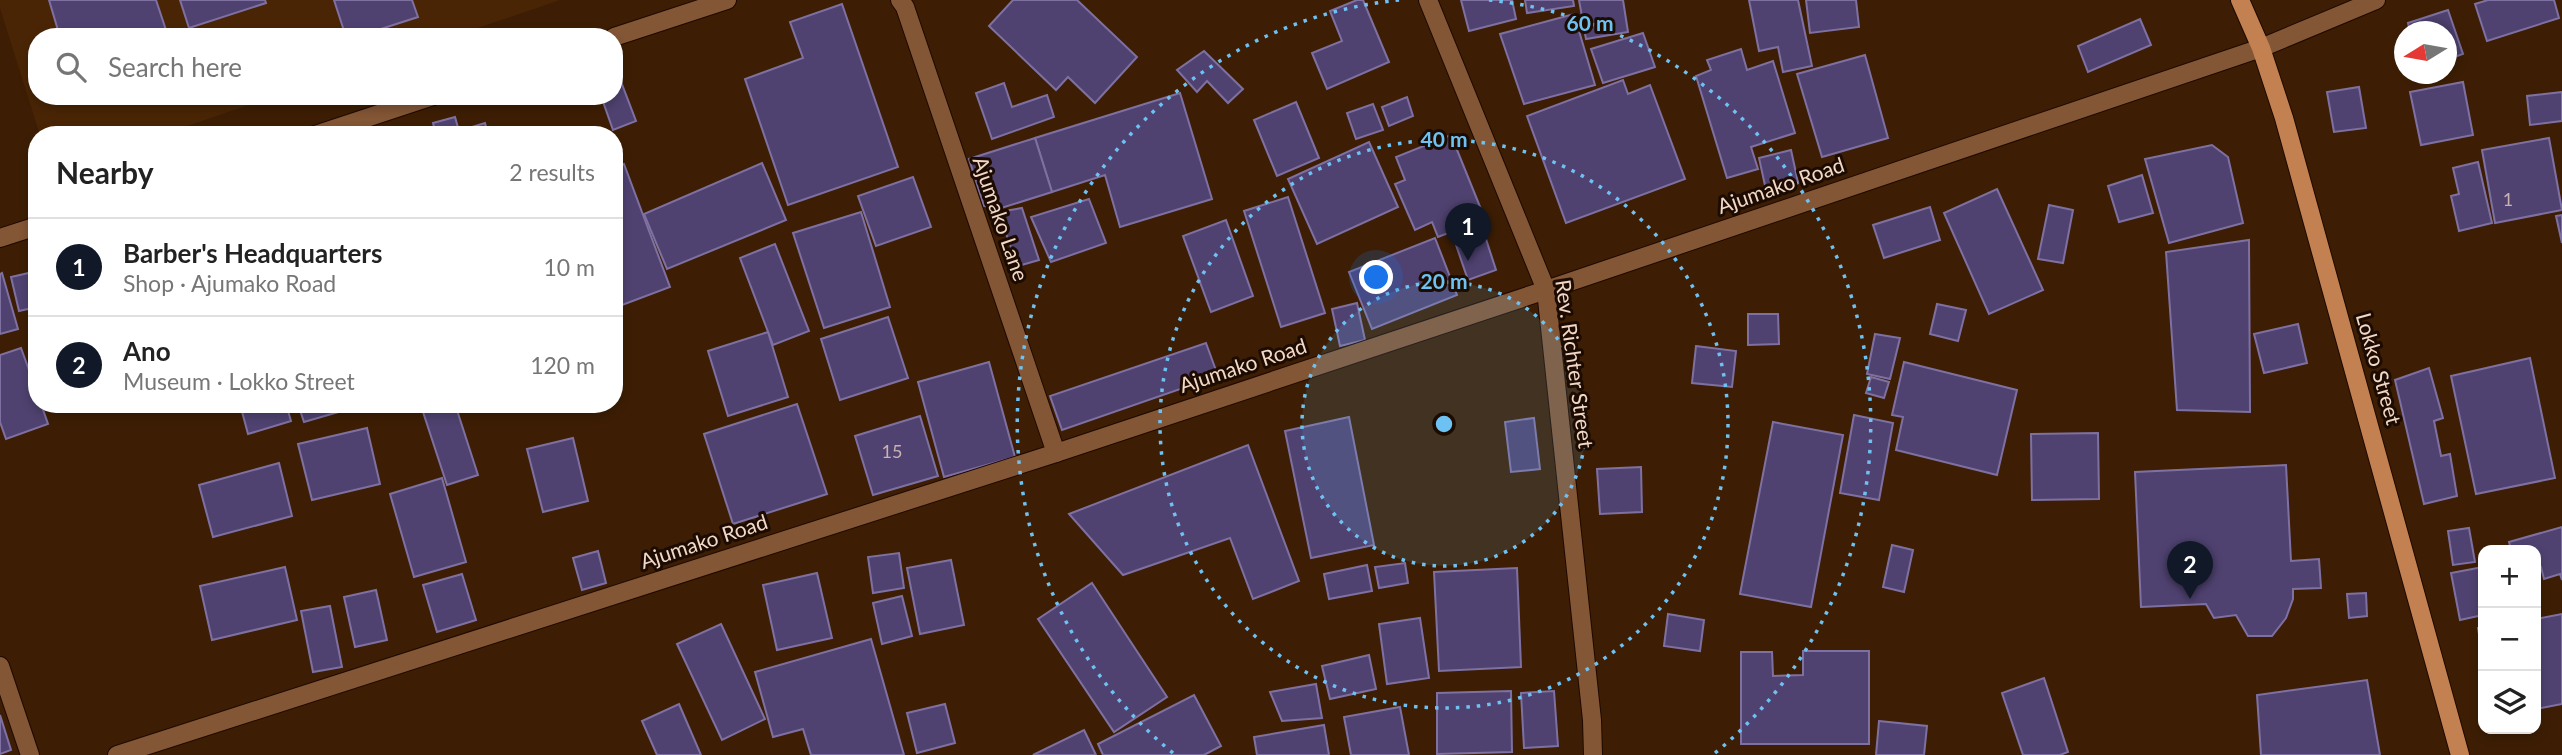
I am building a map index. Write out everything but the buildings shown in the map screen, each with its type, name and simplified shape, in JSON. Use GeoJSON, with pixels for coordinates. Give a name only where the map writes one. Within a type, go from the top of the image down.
{"type":"FeatureCollection","features":[{"type":"Feature","properties":{"kind":"main road","name":"Lokko Street"},"geometry":{"type":"LineString","coordinates":[[2241,0],[2261,48],[2287,131],[2460,755]]}},
{"type":"Feature","properties":{"kind":"street"},"geometry":{"type":"LineString","coordinates":[[623,34],[727,0]]}},
{"type":"Feature","properties":{"kind":"street","name":"Ajumako Lane"},"geometry":{"type":"LineString","coordinates":[[900,0],[905,7],[1056,453]]}},
{"type":"Feature","properties":{"kind":"street","name":"Rev. Richter Street"},"geometry":{"type":"LineString","coordinates":[[1429,0],[1546,290],[1591,706],[1593,755]]}},
{"type":"Feature","properties":{"kind":"street","name":"Ajumako Road"},"geometry":{"type":"LineString","coordinates":[[117,755],[1056,453],[1546,290],[2261,48],[2376,0]]}},
{"type":"Feature","properties":{"kind":"street"},"geometry":{"type":"LineString","coordinates":[[342,126],[406,105]]}},
{"type":"Feature","properties":{"kind":"street"},"geometry":{"type":"LineString","coordinates":[[0,238],[28,229]]}},
{"type":"Feature","properties":{"kind":"street"},"geometry":{"type":"LineString","coordinates":[[0,666],[30,755]]}},
{"type":"Feature","properties":{"kind":"shaded area"},"geometry":{"type":"Polygon","coordinates":[[[0,0],[560,0],[478,28],[28,28],[28,97],[0,8],[0,0]]]}},
{"type":"Feature","properties":{"kind":"shaded area"},"geometry":{"type":"Polygon","coordinates":[[[31,105],[249,105],[187,126],[37,126],[31,105]]]}},
{"type":"Feature","properties":{"kind":"place","name":"Barber's Headquarters"},"geometry":{"type":"Point","coordinates":[1468,261]}},
{"type":"Feature","properties":{"kind":"place","name":"Ano"},"geometry":{"type":"Point","coordinates":[2190,599]}}]}
